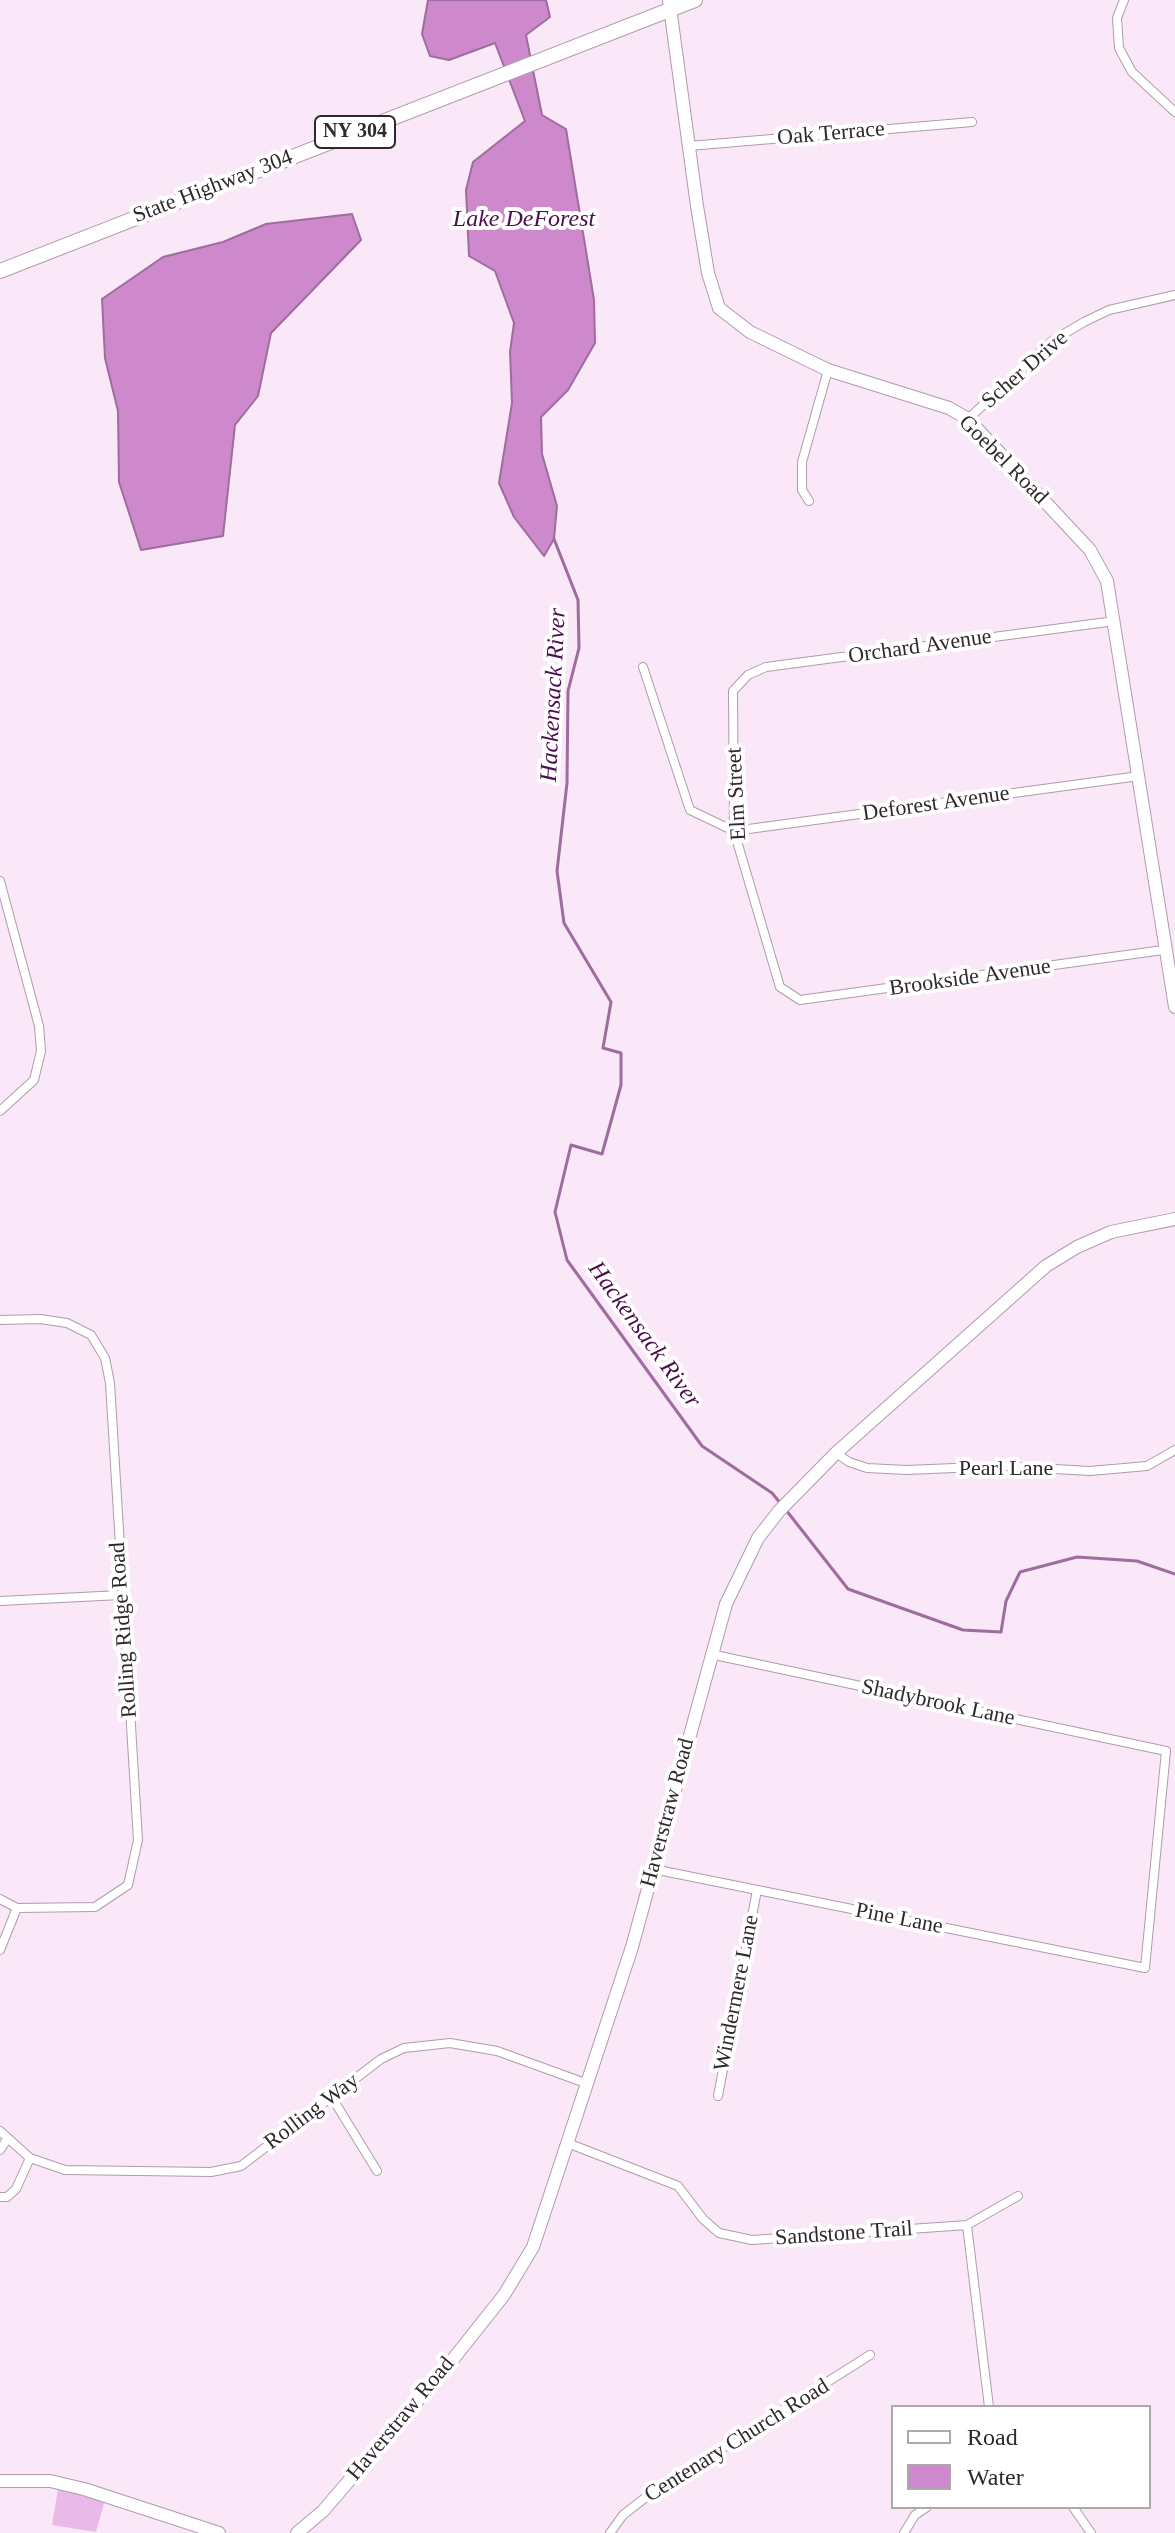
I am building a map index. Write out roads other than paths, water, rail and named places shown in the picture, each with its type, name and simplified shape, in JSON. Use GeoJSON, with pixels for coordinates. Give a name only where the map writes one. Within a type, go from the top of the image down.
{"type":"FeatureCollection","features":[{"type":"Feature","properties":{"kind":"main road","name":"State Highway 304"},"geometry":{"type":"LineString","coordinates":[[0,271],[561,52],[670,5],[695,0]]}},
{"type":"Feature","properties":{"kind":"street"},"geometry":{"type":"LineString","coordinates":[[1124,0],[1117,18],[1119,48],[1132,72],[1175,112]]}},
{"type":"Feature","properties":{"kind":"street","name":"Goebel Road"},"geometry":{"type":"LineString","coordinates":[[670,5],[708,273],[719,308],[750,332],[828,370],[949,408],[968,419],[1090,550],[1107,581],[1163,950],[1175,1007]]}},
{"type":"Feature","properties":{"kind":"street","name":"Oak Terrace"},"geometry":{"type":"LineString","coordinates":[[689,146],[972,122]]}},
{"type":"Feature","properties":{"kind":"street","name":"Scher Drive"},"geometry":{"type":"LineString","coordinates":[[968,419],[1052,341],[1073,328],[1109,310],[1175,295]]}},
{"type":"Feature","properties":{"kind":"street"},"geometry":{"type":"LineString","coordinates":[[809,501],[802,490],[802,462],[828,370]]}},
{"type":"Feature","properties":{"kind":"street","name":"Orchard Avenue"},"geometry":{"type":"LineString","coordinates":[[733,691],[748,675],[766,667],[1115,621]]}},
{"type":"Feature","properties":{"kind":"street"},"geometry":{"type":"LineString","coordinates":[[643,667],[690,810],[734,831]]}},
{"type":"Feature","properties":{"kind":"street","name":"Elm Street"},"geometry":{"type":"LineString","coordinates":[[733,691],[734,831],[780,987]]}},
{"type":"Feature","properties":{"kind":"street","name":"Deforest Avenue"},"geometry":{"type":"LineString","coordinates":[[734,831],[1139,776]]}},
{"type":"Feature","properties":{"kind":"street"},"geometry":{"type":"LineString","coordinates":[[0,881],[39,1026],[41,1051],[34,1080],[0,1111]]}},
{"type":"Feature","properties":{"kind":"street","name":"Brookside Avenue"},"geometry":{"type":"LineString","coordinates":[[780,987],[800,1000],[817,999],[1163,950]]}},
{"type":"Feature","properties":{"kind":"street","name":"Haverstraw Road"},"geometry":{"type":"LineString","coordinates":[[297,2533],[323,2511],[504,2295],[533,2247],[570,2144],[653,1869],[710,1654],[732,1591],[758,1538],[779,1511],[836,1453],[1046,1266],[1077,1247],[1111,1232],[1175,1219]]}},
{"type":"Feature","properties":{"kind":"street","name":"Rolling Ridge Road"},"geometry":{"type":"LineString","coordinates":[[0,1320],[40,1319],[67,1323],[91,1335],[105,1358],[110,1383],[138,1840],[128,1885],[95,1907],[17,1908],[0,1899]]}},
{"type":"Feature","properties":{"kind":"street","name":"Pearl Lane"},"geometry":{"type":"LineString","coordinates":[[836,1453],[849,1462],[867,1468],[906,1470],[1003,1466],[1090,1471],[1147,1466],[1175,1450]]}},
{"type":"Feature","properties":{"kind":"street"},"geometry":{"type":"LineString","coordinates":[[0,1601],[121,1595]]}},
{"type":"Feature","properties":{"kind":"street","name":"Shadybrook Lane"},"geometry":{"type":"LineString","coordinates":[[710,1654],[1166,1751],[1145,1968]]}},
{"type":"Feature","properties":{"kind":"street","name":"Pine Lane"},"geometry":{"type":"LineString","coordinates":[[653,1869],[1145,1968]]}},
{"type":"Feature","properties":{"kind":"street","name":"Windermere Lane"},"geometry":{"type":"LineString","coordinates":[[718,2096],[757,1890]]}},
{"type":"Feature","properties":{"kind":"street"},"geometry":{"type":"LineString","coordinates":[[0,1950],[17,1908]]}},
{"type":"Feature","properties":{"kind":"street","name":"Rolling Way"},"geometry":{"type":"LineString","coordinates":[[0,2131],[30,2158],[65,2170],[211,2172],[241,2166],[381,2059],[404,2048],[450,2043],[497,2051],[588,2084]]}},
{"type":"Feature","properties":{"kind":"street"},"geometry":{"type":"LineString","coordinates":[[331,2096],[377,2171]]}},
{"type":"Feature","properties":{"kind":"street"},"geometry":{"type":"LineString","coordinates":[[0,2150],[8,2138]]}},
{"type":"Feature","properties":{"kind":"street","name":"Sandstone Trail"},"geometry":{"type":"LineString","coordinates":[[570,2144],[678,2186],[703,2219],[719,2233],[752,2240],[967,2225]]}},
{"type":"Feature","properties":{"kind":"street"},"geometry":{"type":"LineString","coordinates":[[0,2197],[7,2197],[16,2189],[30,2158]]}},
{"type":"Feature","properties":{"kind":"street"},"geometry":{"type":"LineString","coordinates":[[989,2405],[967,2225],[1018,2196]]}},
{"type":"Feature","properties":{"kind":"street","name":"Centenary Church Road"},"geometry":{"type":"LineString","coordinates":[[610,2533],[623,2515],[650,2494],[870,2355]]}},
{"type":"Feature","properties":{"kind":"street"},"geometry":{"type":"LineString","coordinates":[[0,2481],[50,2481],[84,2489],[219,2533]]}},
{"type":"Feature","properties":{"kind":"street"},"geometry":{"type":"LineString","coordinates":[[904,2533],[915,2515],[924,2509]]}},
{"type":"Feature","properties":{"kind":"street"},"geometry":{"type":"LineString","coordinates":[[1074,2509],[1091,2533]]}},
{"type":"Feature","properties":{"kind":"water","name":"Lake DeForest"},"geometry":{"type":"Polygon","coordinates":[[[428,0],[546,0],[550,17],[526,35],[542,115],[566,129],[594,300],[595,343],[568,390],[541,417],[542,454],[557,506],[554,539],[544,556],[514,517],[499,483],[512,403],[510,352],[514,323],[495,271],[469,256],[466,190],[473,162],[525,121],[495,43],[449,60],[430,56],[422,34],[428,0]]]}},
{"type":"Feature","properties":{"kind":"water"},"geometry":{"type":"Polygon","coordinates":[[[352,214],[361,240],[271,333],[258,396],[235,425],[223,536],[141,550],[119,482],[118,411],[105,358],[102,299],[163,257],[223,242],[266,224],[352,214]]]}},
{"type":"Feature","properties":{"kind":"waterway","name":"Hackensack River"},"geometry":{"type":"LineString","coordinates":[[554,539],[578,600],[579,648],[568,691],[567,783],[557,871],[564,923],[611,1002],[603,1048],[621,1053],[621,1085],[602,1154],[571,1145],[555,1212],[567,1260],[702,1446],[772,1493],[781,1504]]}},
{"type":"Feature","properties":{"kind":"waterway","name":"Hackensack River"},"geometry":{"type":"LineString","coordinates":[[786,1510],[848,1589],[963,1630],[1001,1632],[1006,1601],[1020,1572],[1077,1557],[1137,1561],[1175,1574]]}}]}
